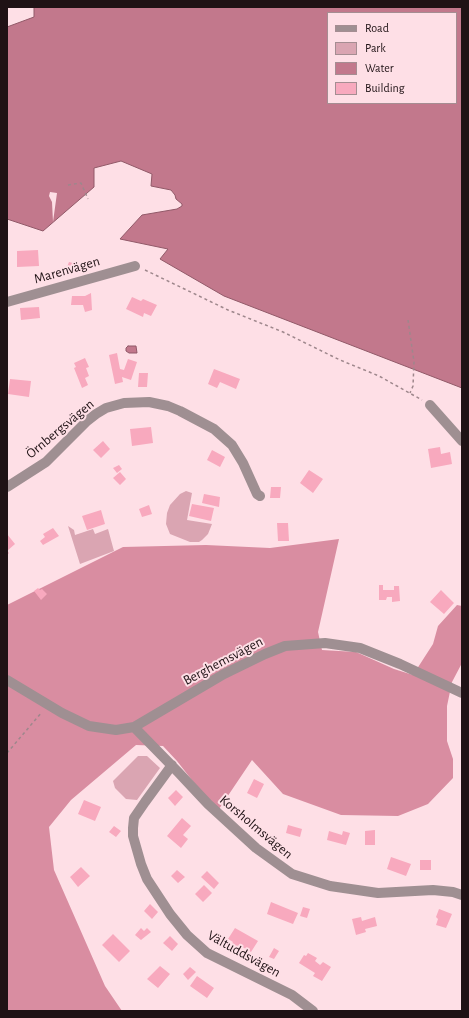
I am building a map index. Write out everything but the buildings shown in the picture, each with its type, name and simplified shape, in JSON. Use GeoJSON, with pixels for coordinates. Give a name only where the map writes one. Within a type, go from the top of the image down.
{"type":"FeatureCollection","features":[{"type":"Feature","properties":{"kind":"street","name":"Marenvägen"},"geometry":{"type":"LineString","coordinates":[[7,302],[135,266]]}},
{"type":"Feature","properties":{"kind":"street","name":"Örnbergsvägen"},"geometry":{"type":"LineString","coordinates":[[7,487],[46,462],[77,430],[96,414],[106,408],[124,403],[149,402],[168,406],[214,429],[232,445],[243,463],[257,494],[260,496]]}},
{"type":"Feature","properties":{"kind":"street"},"geometry":{"type":"LineString","coordinates":[[430,405],[462,441]]}},
{"type":"Feature","properties":{"kind":"street","name":"Berghemsvägen"},"geometry":{"type":"LineString","coordinates":[[7,680],[62,713],[89,726],[116,730],[134,727],[224,674],[265,654],[286,646],[325,644],[360,648],[400,664],[462,693]]}},
{"type":"Feature","properties":{"kind":"street","name":"Korsholmsvägen"},"geometry":{"type":"LineString","coordinates":[[134,727],[208,804],[256,848],[292,874],[330,886],[378,893],[433,890],[454,892],[462,895]]}},
{"type":"Feature","properties":{"kind":"street","name":"Vältuddsvägen"},"geometry":{"type":"LineString","coordinates":[[172,765],[134,818],[132,828],[136,850],[147,878],[170,914],[187,935],[203,950],[292,995],[313,1011]]}},
{"type":"Feature","properties":{"kind":"path"},"geometry":{"type":"LineString","coordinates":[[68,185],[81,183],[88,199]]}},
{"type":"Feature","properties":{"kind":"path"},"geometry":{"type":"LineString","coordinates":[[135,266],[228,310],[283,332],[340,360],[379,376],[430,405]]}},
{"type":"Feature","properties":{"kind":"path"},"geometry":{"type":"LineString","coordinates":[[408,320],[414,362],[413,386],[410,394]]}},
{"type":"Feature","properties":{"kind":"path"},"geometry":{"type":"LineString","coordinates":[[7,753],[49,704]]}},
{"type":"Feature","properties":{"kind":"green space"},"geometry":{"type":"Polygon","coordinates":[[[186,491],[192,493],[187,520],[212,524],[208,534],[199,542],[190,542],[170,534],[166,524],[167,513],[170,505],[180,494],[186,491]]]}},
{"type":"Feature","properties":{"kind":"green space"},"geometry":{"type":"Polygon","coordinates":[[[68,526],[74,530],[75,535],[93,529],[95,534],[108,529],[114,551],[80,564],[68,526]]]}},
{"type":"Feature","properties":{"kind":"green space"},"geometry":{"type":"Polygon","coordinates":[[[138,756],[147,756],[160,768],[137,800],[126,799],[115,788],[113,781],[138,756]]]}},
{"type":"Feature","properties":{"kind":"shaded area"},"geometry":{"type":"Polygon","coordinates":[[[339,539],[318,632],[322,650],[356,652],[394,669],[413,675],[433,644],[438,626],[457,605],[462,606],[462,663],[452,682],[447,706],[447,741],[453,759],[453,778],[428,804],[398,816],[341,815],[283,794],[252,760],[219,809],[206,798],[177,761],[163,746],[136,745],[71,800],[49,827],[54,870],[105,986],[122,1011],[7,1011],[7,605],[123,547],[206,545],[270,548],[339,539]]]}},
{"type":"Feature","properties":{"kind":"water"},"geometry":{"type":"Polygon","coordinates":[[[34,7],[462,7],[462,388],[224,296],[160,259],[168,249],[120,239],[142,215],[177,209],[182,206],[171,190],[151,186],[152,174],[121,161],[94,168],[94,187],[43,231],[7,219],[7,27],[34,17],[34,7]]]}},
{"type":"Feature","properties":{"kind":"water"},"geometry":{"type":"Polygon","coordinates":[[[128,346],[136,346],[137,353],[129,353],[126,351],[128,346]]]}},
{"type":"Feature","properties":{"kind":"pier"},"geometry":{"type":"Polygon","coordinates":[[[50,192],[57,193],[53,222],[52,202],[49,196],[50,192]]]}}]}
